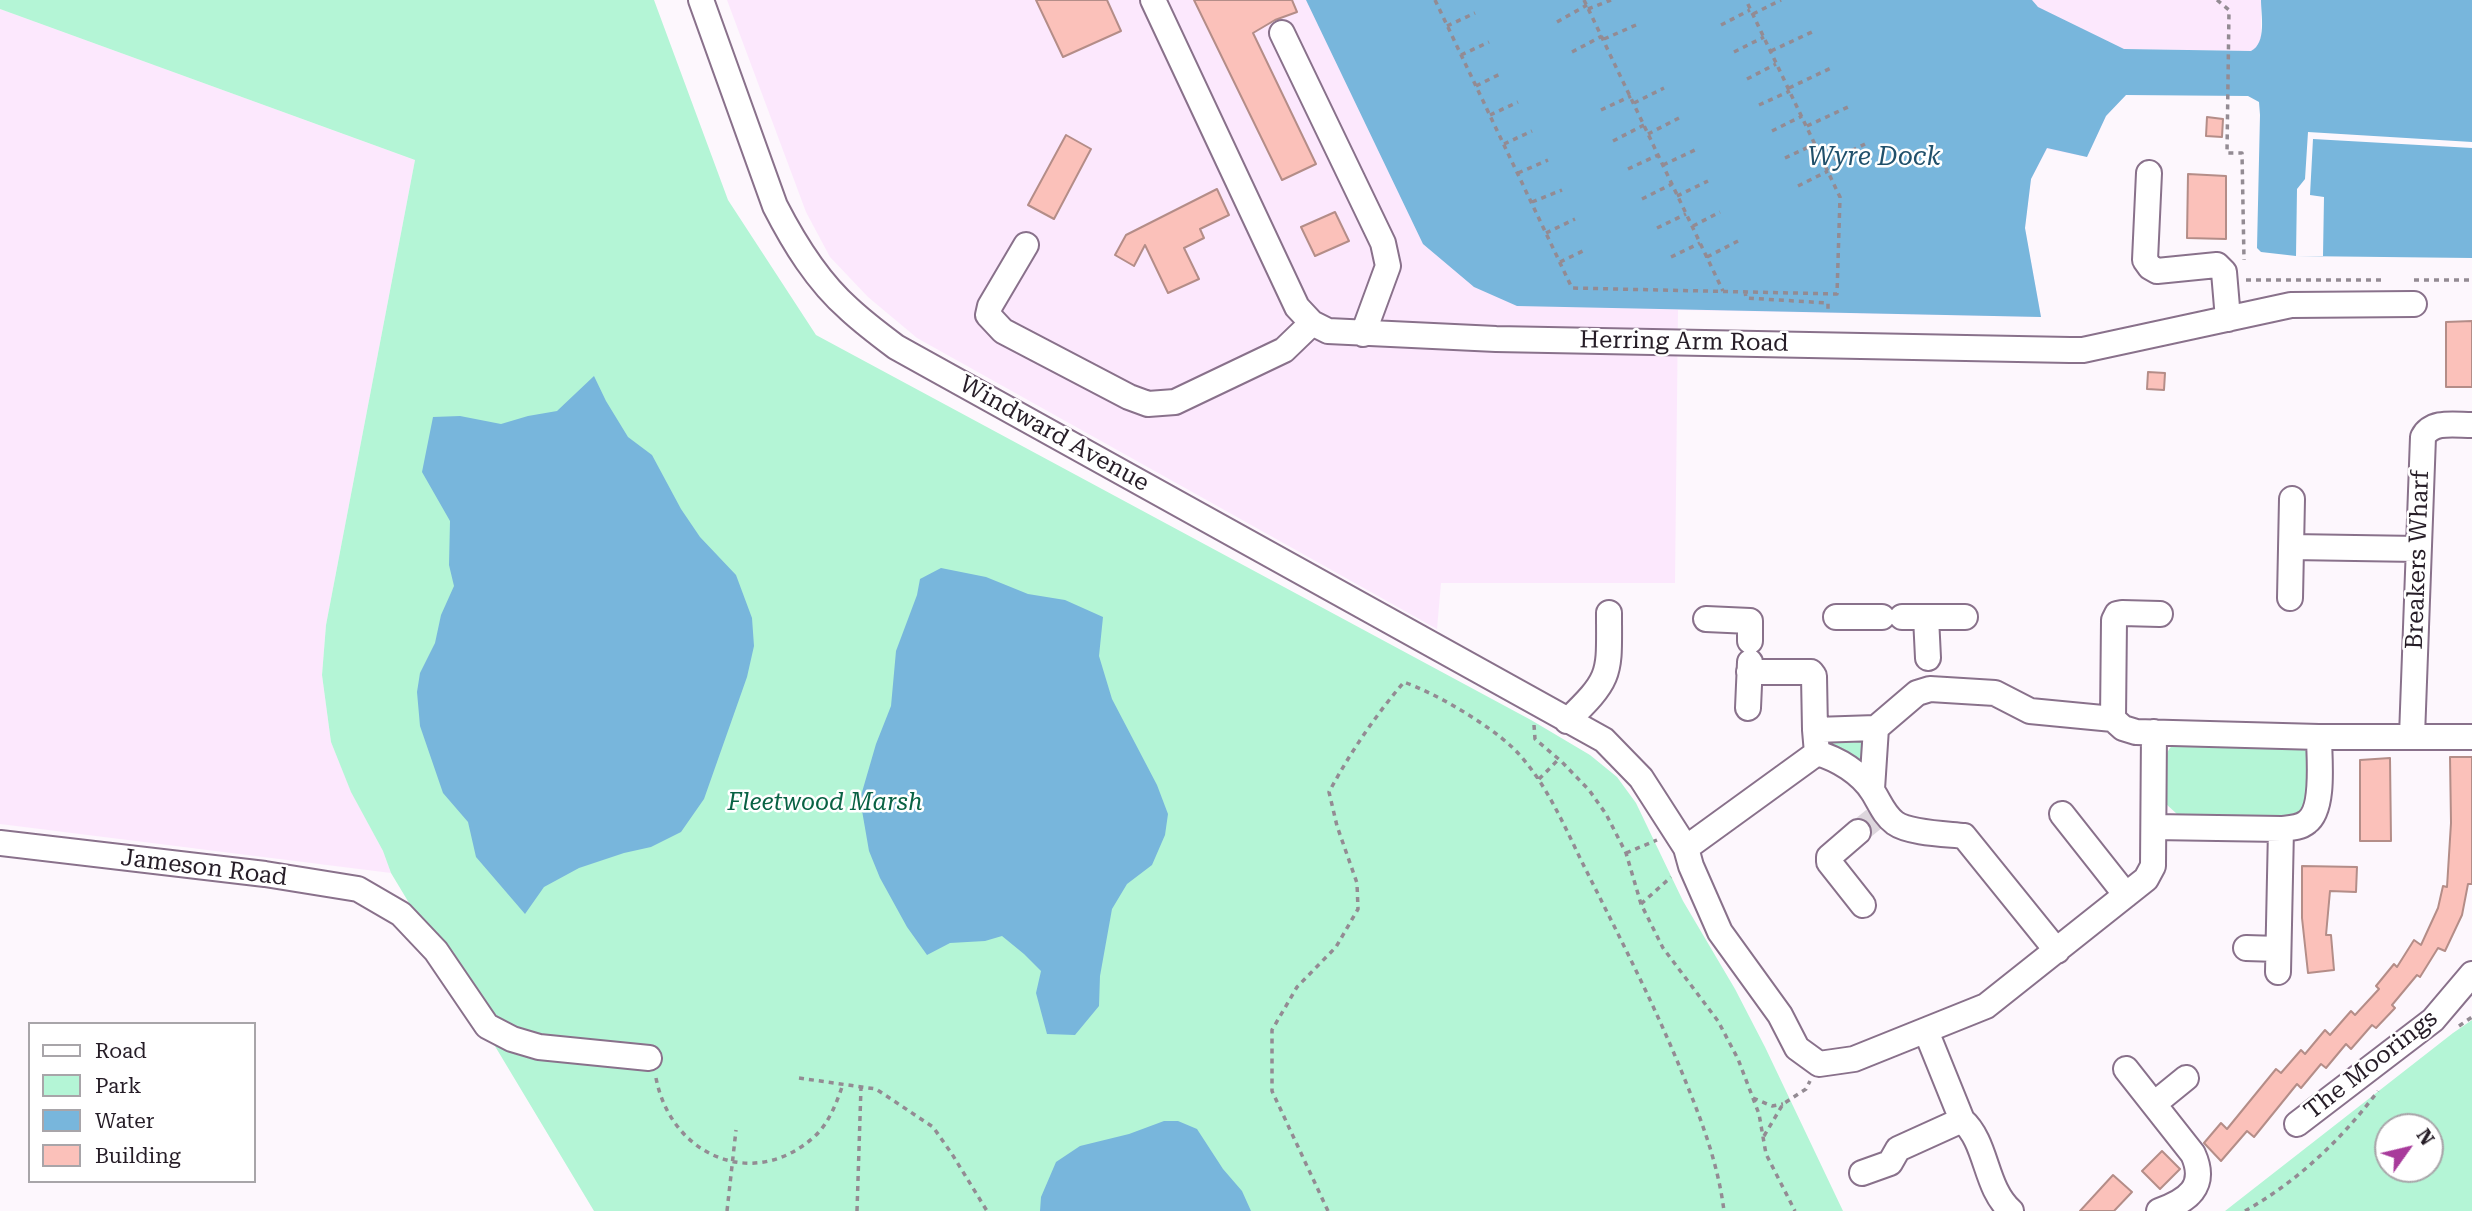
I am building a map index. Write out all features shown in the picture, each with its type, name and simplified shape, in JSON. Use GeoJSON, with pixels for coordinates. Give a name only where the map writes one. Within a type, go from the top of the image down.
{"type":"FeatureCollection","features":[{"type":"Feature","properties":{"kind":"street","name":"Windward Avenue"},"geometry":{"type":"LineString","coordinates":[[701,0],[775,206],[807,261],[847,308],[896,347],[1604,740],[1641,778],[1684,848],[1720,932],[1780,1016],[1797,1048],[1819,1064]]}},
{"type":"Feature","properties":{"kind":"street"},"geometry":{"type":"LineString","coordinates":[[1026,245],[990,306],[988,315],[1003,331],[1147,404],[1175,402],[1284,350],[1312,323],[1297,307],[1282,279],[1222,144],[1153,0]]}},
{"type":"Feature","properties":{"kind":"street"},"geometry":{"type":"LineString","coordinates":[[1282,33],[1383,243],[1388,266],[1363,334]]}},
{"type":"Feature","properties":{"kind":"street"},"geometry":{"type":"LineString","coordinates":[[2149,173],[2145,260],[2157,271],[2217,265],[2224,272],[2236,317]]}},
{"type":"Feature","properties":{"kind":"street","name":"Herring Arm Road"},"geometry":{"type":"LineString","coordinates":[[1312,323],[1328,331],[1363,334],[2070,351],[2291,305],[2414,304]]}},
{"type":"Feature","properties":{"kind":"street","name":"Breakers Wharf"},"geometry":{"type":"LineString","coordinates":[[2412,736],[2425,433],[2439,425],[2472,425]]}},
{"type":"Feature","properties":{"kind":"street"},"geometry":{"type":"LineString","coordinates":[[2290,598],[2292,499]]}},
{"type":"Feature","properties":{"kind":"street"},"geometry":{"type":"LineString","coordinates":[[2292,547],[2418,549]]}},
{"type":"Feature","properties":{"kind":"street"},"geometry":{"type":"LineString","coordinates":[[1567,721],[1592,697],[1606,675],[1609,661],[1609,613]]}},
{"type":"Feature","properties":{"kind":"street"},"geometry":{"type":"LineString","coordinates":[[2113,719],[2114,620],[2117,614],[2122,613],[2160,614]]}},
{"type":"Feature","properties":{"kind":"street"},"geometry":{"type":"LineString","coordinates":[[1836,617],[1965,617]]}},
{"type":"Feature","properties":{"kind":"street"},"geometry":{"type":"LineString","coordinates":[[1904,617],[1929,676]]}},
{"type":"Feature","properties":{"kind":"street"},"geometry":{"type":"LineString","coordinates":[[1706,620],[1750,621],[1748,708]]}},
{"type":"Feature","properties":{"kind":"street"},"geometry":{"type":"LineString","coordinates":[[1750,658],[1811,672],[1814,676],[1816,741],[1831,757],[1846,766],[1872,813],[1897,824],[1964,836],[2057,951]]}},
{"type":"Feature","properties":{"kind":"street"},"geometry":{"type":"LineString","coordinates":[[1929,676],[1995,693],[2030,711],[2113,719],[2123,728],[2136,732],[2319,737],[2472,737]]}},
{"type":"Feature","properties":{"kind":"street"},"geometry":{"type":"LineString","coordinates":[[1684,848],[1816,741],[1876,728],[1917,693],[1929,676]]}},
{"type":"Feature","properties":{"kind":"street"},"geometry":{"type":"LineString","coordinates":[[1863,905],[1829,862],[1829,857],[1872,813],[1876,728]]}},
{"type":"Feature","properties":{"kind":"street"},"geometry":{"type":"LineString","coordinates":[[1819,1064],[1854,1059],[1986,1006],[2146,879],[2153,866],[2154,732]]}},
{"type":"Feature","properties":{"kind":"street"},"geometry":{"type":"LineString","coordinates":[[2154,827],[2281,829],[2306,823],[2314,815],[2318,802],[2319,737]]}},
{"type":"Feature","properties":{"kind":"street"},"geometry":{"type":"LineString","coordinates":[[2062,814],[2126,895]]}},
{"type":"Feature","properties":{"kind":"street"},"geometry":{"type":"LineString","coordinates":[[2246,948],[2278,960],[2281,829]]}},
{"type":"Feature","properties":{"kind":"street","name":"Jameson Road"},"geometry":{"type":"LineString","coordinates":[[0,844],[265,874],[358,889],[401,914],[436,951],[487,1026],[512,1040],[539,1047],[647,1066]]}},
{"type":"Feature","properties":{"kind":"street","name":"The Moorings"},"geometry":{"type":"LineString","coordinates":[[2297,1124],[2433,1020],[2440,996],[2472,974]]}},
{"type":"Feature","properties":{"kind":"street"},"geometry":{"type":"LineString","coordinates":[[1926,1031],[1962,1120],[1971,1128],[1997,1194],[2011,1211]]}},
{"type":"Feature","properties":{"kind":"street"},"geometry":{"type":"LineString","coordinates":[[2126,1069],[2193,1154],[2199,1176],[2187,1197],[2159,1211]]}},
{"type":"Feature","properties":{"kind":"street"},"geometry":{"type":"LineString","coordinates":[[2154,1104],[2186,1078]]}},
{"type":"Feature","properties":{"kind":"street"},"geometry":{"type":"LineString","coordinates":[[1862,1173],[1890,1163],[1898,1149],[1962,1120]]}},
{"type":"Feature","properties":{"kind":"path"},"geometry":{"type":"LineString","coordinates":[[1435,0],[1572,288],[1837,294],[1840,197],[1746,0]]}},
{"type":"Feature","properties":{"kind":"path"},"geometry":{"type":"LineString","coordinates":[[1557,22],[1586,5],[1611,0]]}},
{"type":"Feature","properties":{"kind":"path"},"geometry":{"type":"LineString","coordinates":[[1721,25],[1781,0]]}},
{"type":"Feature","properties":{"kind":"path"},"geometry":{"type":"LineString","coordinates":[[2217,0],[2229,10],[2227,153],[2242,153],[2244,267]]}},
{"type":"Feature","properties":{"kind":"path"},"geometry":{"type":"LineString","coordinates":[[1586,5],[1723,291]]}},
{"type":"Feature","properties":{"kind":"path"},"geometry":{"type":"LineString","coordinates":[[1447,26],[1475,13]]}},
{"type":"Feature","properties":{"kind":"path"},"geometry":{"type":"LineString","coordinates":[[1572,52],[1636,25]]}},
{"type":"Feature","properties":{"kind":"path"},"geometry":{"type":"LineString","coordinates":[[1771,51],[1812,32]]}},
{"type":"Feature","properties":{"kind":"path"},"geometry":{"type":"LineString","coordinates":[[1734,52],[1764,37]]}},
{"type":"Feature","properties":{"kind":"path"},"geometry":{"type":"LineString","coordinates":[[1461,55],[1489,42]]}},
{"type":"Feature","properties":{"kind":"path"},"geometry":{"type":"LineString","coordinates":[[1747,79],[1776,64]]}},
{"type":"Feature","properties":{"kind":"path"},"geometry":{"type":"LineString","coordinates":[[1759,105],[1832,68]]}},
{"type":"Feature","properties":{"kind":"path"},"geometry":{"type":"LineString","coordinates":[[1476,86],[1500,74]]}},
{"type":"Feature","properties":{"kind":"path"},"geometry":{"type":"LineString","coordinates":[[1634,103],[1664,88]]}},
{"type":"Feature","properties":{"kind":"path"},"geometry":{"type":"LineString","coordinates":[[1601,110],[1630,96]]}},
{"type":"Feature","properties":{"kind":"path"},"geometry":{"type":"LineString","coordinates":[[1490,115],[1518,102]]}},
{"type":"Feature","properties":{"kind":"path"},"geometry":{"type":"LineString","coordinates":[[1807,126],[1848,107]]}},
{"type":"Feature","properties":{"kind":"path"},"geometry":{"type":"LineString","coordinates":[[1772,131],[1802,116]]}},
{"type":"Feature","properties":{"kind":"path"},"geometry":{"type":"LineString","coordinates":[[1648,134],[1679,118]]}},
{"type":"Feature","properties":{"kind":"path"},"geometry":{"type":"LineString","coordinates":[[1614,141],[1644,125]]}},
{"type":"Feature","properties":{"kind":"path"},"geometry":{"type":"LineString","coordinates":[[1504,144],[1532,131]]}},
{"type":"Feature","properties":{"kind":"path"},"geometry":{"type":"LineString","coordinates":[[1785,158],[1815,144]]}},
{"type":"Feature","properties":{"kind":"path"},"geometry":{"type":"LineString","coordinates":[[1825,164],[1865,144]]}},
{"type":"Feature","properties":{"kind":"path"},"geometry":{"type":"LineString","coordinates":[[1663,165],[1695,150]]}},
{"type":"Feature","properties":{"kind":"path"},"geometry":{"type":"LineString","coordinates":[[1628,169],[1658,155]]}},
{"type":"Feature","properties":{"kind":"path"},"geometry":{"type":"LineString","coordinates":[[1517,173],[1548,160]]}},
{"type":"Feature","properties":{"kind":"path"},"geometry":{"type":"LineString","coordinates":[[1798,186],[1828,171]]}},
{"type":"Feature","properties":{"kind":"path"},"geometry":{"type":"LineString","coordinates":[[1678,196],[1707,181]]}},
{"type":"Feature","properties":{"kind":"path"},"geometry":{"type":"LineString","coordinates":[[1642,199],[1672,184]]}},
{"type":"Feature","properties":{"kind":"path"},"geometry":{"type":"LineString","coordinates":[[1532,202],[1562,190]]}},
{"type":"Feature","properties":{"kind":"path"},"geometry":{"type":"LineString","coordinates":[[1693,226],[1720,212]]}},
{"type":"Feature","properties":{"kind":"path"},"geometry":{"type":"LineString","coordinates":[[1657,228],[1686,214]]}},
{"type":"Feature","properties":{"kind":"path"},"geometry":{"type":"LineString","coordinates":[[1546,233],[1575,219]]}},
{"type":"Feature","properties":{"kind":"path"},"geometry":{"type":"LineString","coordinates":[[1707,257],[1738,241]]}},
{"type":"Feature","properties":{"kind":"path"},"geometry":{"type":"LineString","coordinates":[[1671,257],[1700,243]]}},
{"type":"Feature","properties":{"kind":"path"},"geometry":{"type":"LineString","coordinates":[[1560,262],[1587,249]]}},
{"type":"Feature","properties":{"kind":"path"},"geometry":{"type":"LineString","coordinates":[[2236,317],[2244,280],[2391,280]]}},
{"type":"Feature","properties":{"kind":"path"},"geometry":{"type":"LineString","coordinates":[[2405,280],[2472,281]]}},
{"type":"Feature","properties":{"kind":"path"},"geometry":{"type":"LineString","coordinates":[[1745,291],[1746,298],[1828,303],[1828,313]]}},
{"type":"Feature","properties":{"kind":"path"},"geometry":{"type":"LineString","coordinates":[[1328,1211],[1272,1091],[1272,1030],[1297,987],[1336,947],[1357,909],[1357,883],[1337,826],[1329,792],[1344,764],[1404,682],[1427,691],[1467,715],[1511,747],[1539,779],[1667,1035],[1708,1136],[1724,1211]]}},
{"type":"Feature","properties":{"kind":"path"},"geometry":{"type":"LineString","coordinates":[[1533,702],[1535,739],[1559,759],[1589,790],[1600,806],[1626,853],[1641,904],[1663,948],[1718,1021],[1738,1059],[1754,1098],[1766,1154],[1795,1211]]}},
{"type":"Feature","properties":{"kind":"path"},"geometry":{"type":"LineString","coordinates":[[1539,779],[1559,759]]}},
{"type":"Feature","properties":{"kind":"path"},"geometry":{"type":"LineString","coordinates":[[1626,853],[1660,838],[1684,848],[1676,872],[1641,904]]}},
{"type":"Feature","properties":{"kind":"path"},"geometry":{"type":"LineString","coordinates":[[2456,1028],[2472,1017]]}},
{"type":"Feature","properties":{"kind":"path"},"geometry":{"type":"LineString","coordinates":[[1754,1098],[1772,1106],[1783,1104],[1806,1089],[1819,1064]]}},
{"type":"Feature","properties":{"kind":"path"},"geometry":{"type":"LineString","coordinates":[[647,1066],[656,1075],[659,1091],[675,1122],[701,1150],[732,1163],[778,1161],[799,1149],[818,1134],[835,1107],[843,1084]]}},
{"type":"Feature","properties":{"kind":"path"},"geometry":{"type":"LineString","coordinates":[[799,1078],[876,1089],[933,1127],[987,1211]]}},
{"type":"Feature","properties":{"kind":"path"},"geometry":{"type":"LineString","coordinates":[[2245,1211],[2287,1185],[2321,1156],[2356,1120],[2386,1081]]}},
{"type":"Feature","properties":{"kind":"path"},"geometry":{"type":"LineString","coordinates":[[857,1211],[861,1087]]}},
{"type":"Feature","properties":{"kind":"path"},"geometry":{"type":"LineString","coordinates":[[1763,1137],[1783,1104]]}},
{"type":"Feature","properties":{"kind":"path"},"geometry":{"type":"LineString","coordinates":[[727,1211],[736,1130]]}},
{"type":"Feature","properties":{"kind":"shaded area"},"geometry":{"type":"Polygon","coordinates":[[[727,0],[2261,0],[2261,40],[2257,48],[2251,51],[2124,49],[2126,95],[2106,116],[2087,157],[2047,149],[2031,179],[2025,228],[2041,317],[1678,310],[1675,583],[1441,583],[1437,629],[917,338],[868,297],[830,257],[806,212],[727,0]]]}},
{"type":"Feature","properties":{"kind":"shaded area"},"geometry":{"type":"Polygon","coordinates":[[[0,9],[415,160],[326,625],[322,675],[331,742],[351,791],[383,851],[391,873],[0,824],[0,9]]]}},
{"type":"Feature","properties":{"kind":"green space","name":"Fleetwood Marsh"},"geometry":{"type":"Polygon","coordinates":[[[0,0],[654,0],[728,200],[816,335],[1531,720],[1590,755],[1617,777],[1636,803],[1683,901],[1735,989],[1843,1211],[594,1211],[391,873],[383,851],[351,792],[331,742],[322,675],[326,625],[415,160],[0,9],[0,0]]]}},
{"type":"Feature","properties":{"kind":"green space"},"geometry":{"type":"Polygon","coordinates":[[[1829,734],[1866,736],[1867,766],[1828,748],[1829,734]]]}},
{"type":"Feature","properties":{"kind":"green space"},"geometry":{"type":"Polygon","coordinates":[[[2174,744],[2303,747],[2310,757],[2305,811],[2293,816],[2177,814],[2166,804],[2164,780],[2166,755],[2174,744]]]}},
{"type":"Feature","properties":{"kind":"green space"},"geometry":{"type":"Polygon","coordinates":[[[2472,1020],[2472,1211],[2225,1211],[2453,1033],[2472,1020]]]}},
{"type":"Feature","properties":{"kind":"water","name":"Wyre Dock"},"geometry":{"type":"Polygon","coordinates":[[[1306,0],[2032,0],[2038,7],[2124,49],[2251,51],[2256,47],[2261,35],[2261,0],[2472,0],[2472,258],[2296,256],[2261,252],[2257,248],[2259,102],[2248,96],[2126,95],[2106,116],[2087,157],[2047,148],[2031,179],[2025,228],[2041,317],[1517,306],[1474,287],[1423,244],[1306,0]]]}},
{"type":"Feature","properties":{"kind":"water"},"geometry":{"type":"Polygon","coordinates":[[[594,376],[628,437],[652,455],[681,509],[700,537],[736,575],[752,618],[754,646],[747,677],[704,799],[681,832],[651,847],[579,868],[544,887],[525,914],[476,857],[468,822],[443,793],[420,726],[417,692],[420,673],[435,643],[441,615],[454,586],[449,565],[450,521],[422,472],[433,417],[460,416],[501,424],[557,411],[594,376]]]}},
{"type":"Feature","properties":{"kind":"water"},"geometry":{"type":"Polygon","coordinates":[[[941,568],[986,577],[1028,594],[1065,600],[1103,617],[1099,656],[1112,699],[1157,785],[1168,814],[1165,835],[1152,865],[1127,884],[1112,909],[1100,976],[1099,1006],[1075,1035],[1047,1034],[1036,993],[1041,971],[1002,936],[985,941],[950,943],[927,955],[907,927],[880,878],[869,851],[860,799],[876,744],[891,706],[896,651],[917,595],[920,579],[941,568]]]}},
{"type":"Feature","properties":{"kind":"water"},"geometry":{"type":"Polygon","coordinates":[[[1164,1121],[1178,1121],[1197,1129],[1223,1169],[1242,1191],[1251,1211],[1040,1211],[1041,1197],[1056,1162],[1080,1146],[1129,1134],[1164,1121]]]}},
{"type":"Feature","properties":{"kind":"pier"},"geometry":{"type":"Polygon","coordinates":[[[2308,132],[2472,142],[2472,148],[2313,139],[2310,195],[2324,197],[2323,256],[2296,256],[2297,189],[2305,179],[2308,132]]]}},
{"type":"Feature","properties":{"kind":"building"},"geometry":{"type":"Polygon","coordinates":[[[1036,0],[1107,0],[1121,31],[1063,57],[1036,0]]]}},
{"type":"Feature","properties":{"kind":"building"},"geometry":{"type":"Polygon","coordinates":[[[1194,0],[1292,0],[1297,12],[1275,20],[1253,33],[1316,164],[1282,180],[1194,0]]]}},
{"type":"Feature","properties":{"kind":"building"},"geometry":{"type":"Polygon","coordinates":[[[2207,117],[2223,119],[2222,137],[2206,136],[2207,117]]]}},
{"type":"Feature","properties":{"kind":"building"},"geometry":{"type":"Polygon","coordinates":[[[1066,135],[1091,149],[1054,219],[1028,205],[1066,135]]]}},
{"type":"Feature","properties":{"kind":"building"},"geometry":{"type":"Polygon","coordinates":[[[2188,174],[2226,176],[2226,239],[2187,238],[2188,174]]]}},
{"type":"Feature","properties":{"kind":"building"},"geometry":{"type":"Polygon","coordinates":[[[1217,189],[1229,215],[1200,229],[1204,238],[1184,248],[1199,279],[1168,293],[1145,245],[1134,266],[1115,255],[1126,235],[1217,189]]]}},
{"type":"Feature","properties":{"kind":"building"},"geometry":{"type":"Polygon","coordinates":[[[1335,212],[1349,241],[1315,256],[1301,227],[1335,212]]]}},
{"type":"Feature","properties":{"kind":"building"},"geometry":{"type":"Polygon","coordinates":[[[2472,321],[2472,387],[2446,387],[2446,322],[2472,321]]]}},
{"type":"Feature","properties":{"kind":"building"},"geometry":{"type":"Polygon","coordinates":[[[2148,372],[2165,373],[2164,390],[2147,389],[2148,372]]]}},
{"type":"Feature","properties":{"kind":"building"},"geometry":{"type":"Polygon","coordinates":[[[2450,757],[2472,757],[2472,884],[2468,884],[2462,915],[2445,951],[2438,948],[2420,977],[2417,975],[2392,1005],[2395,1008],[2376,1028],[2372,1025],[2351,1049],[2346,1044],[2326,1068],[2321,1064],[2301,1088],[2297,1084],[2254,1137],[2247,1131],[2221,1161],[2204,1143],[2221,1123],[2227,1129],[2276,1069],[2281,1073],[2301,1050],[2305,1054],[2325,1030],[2330,1035],[2351,1011],[2355,1015],[2379,989],[2376,986],[2394,964],[2397,967],[2414,940],[2421,945],[2438,908],[2443,886],[2447,887],[2451,823],[2450,757]]]}},
{"type":"Feature","properties":{"kind":"building"},"geometry":{"type":"Polygon","coordinates":[[[2390,758],[2391,841],[2360,841],[2360,760],[2390,758]]]}},
{"type":"Feature","properties":{"kind":"building"},"geometry":{"type":"Polygon","coordinates":[[[2302,866],[2357,867],[2356,892],[2330,891],[2326,935],[2331,935],[2334,970],[2308,973],[2302,918],[2302,866]]]}},
{"type":"Feature","properties":{"kind":"building"},"geometry":{"type":"Polygon","coordinates":[[[2162,1151],[2180,1169],[2160,1189],[2142,1171],[2162,1151]]]}},
{"type":"Feature","properties":{"kind":"building"},"geometry":{"type":"Polygon","coordinates":[[[2113,1175],[2132,1192],[2114,1211],[2080,1211],[2113,1175]]]}},
{"type":"Feature","properties":{"kind":"tunnel"},"geometry":{"type":"LineString","coordinates":[[1858,832],[1874,819]]}}]}
